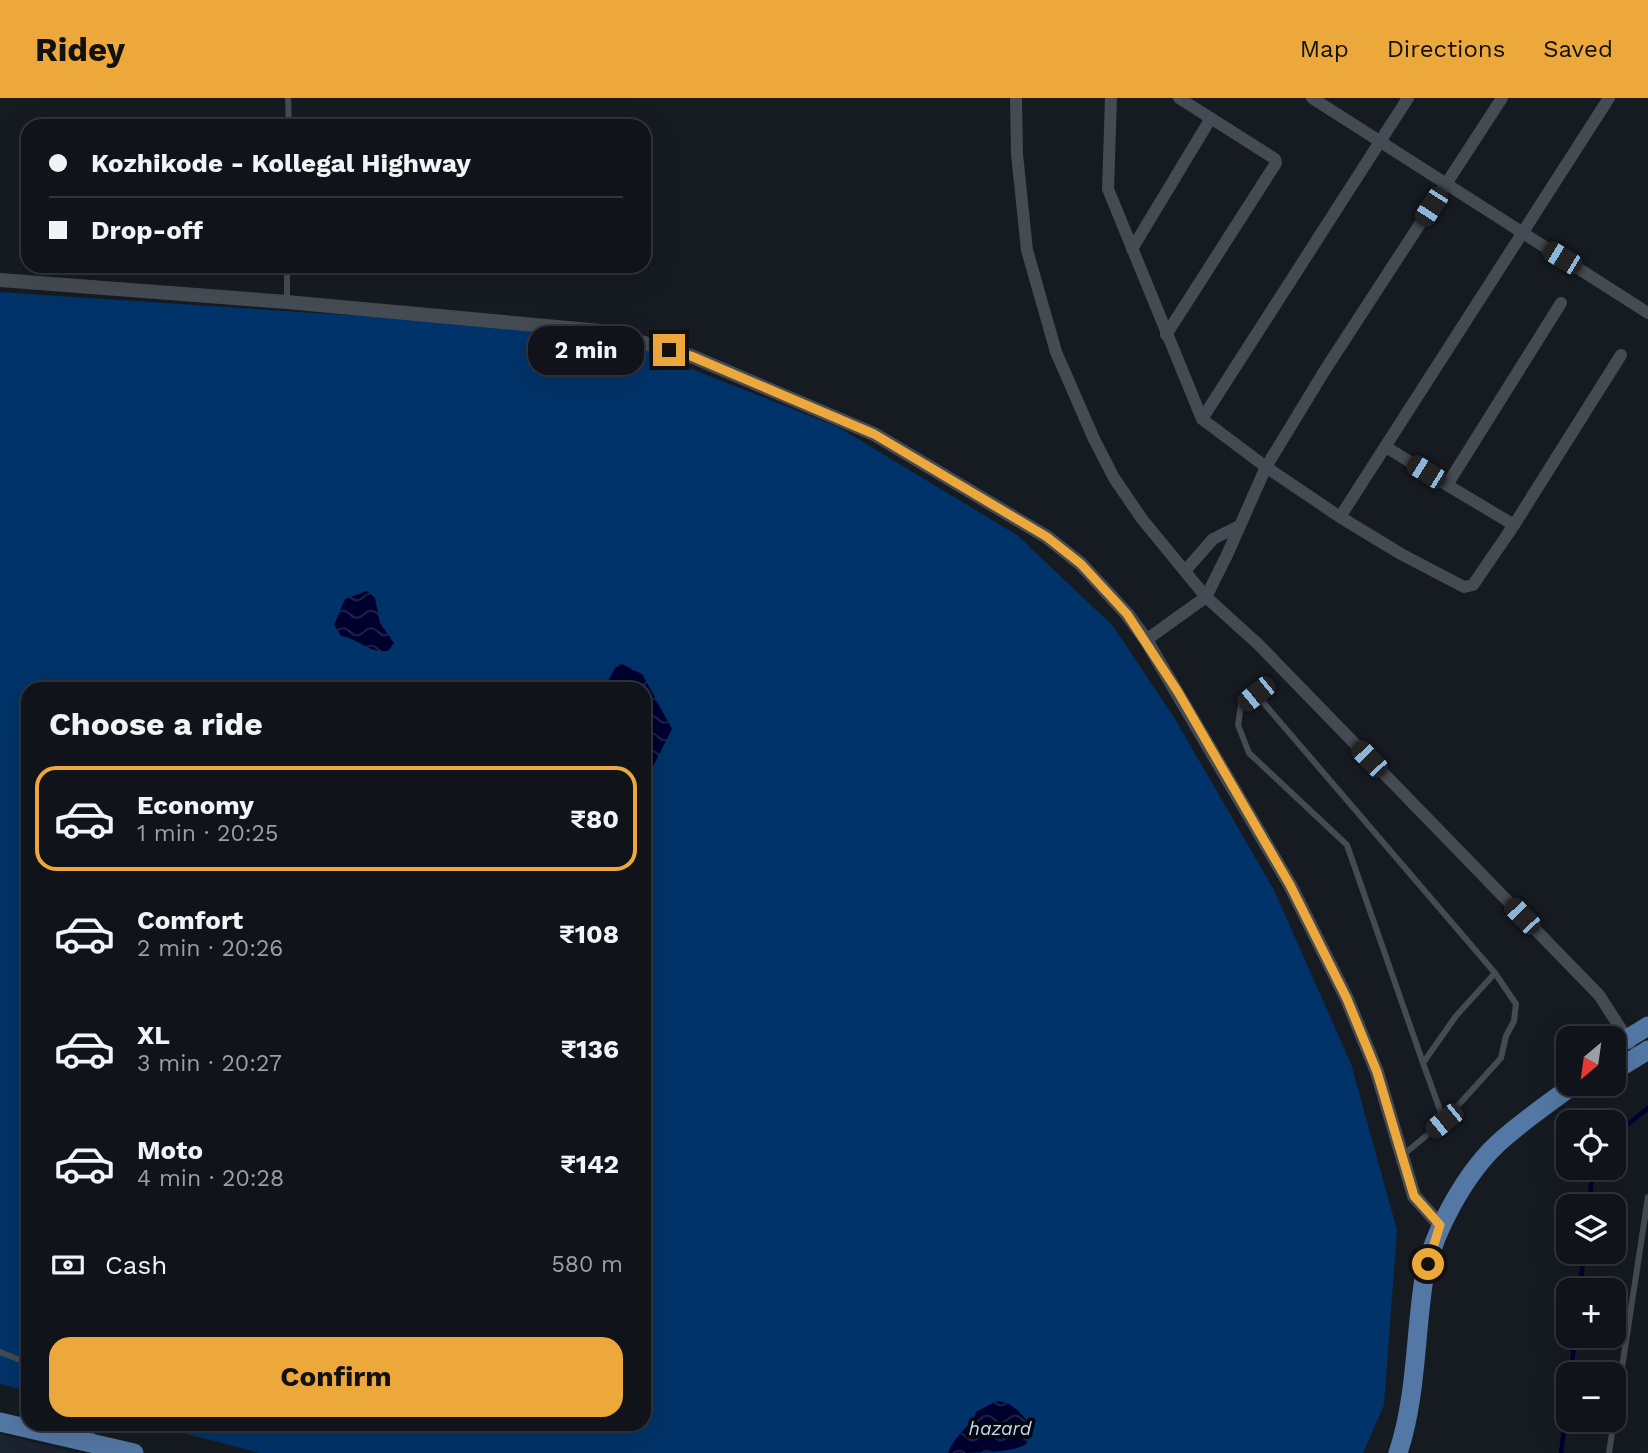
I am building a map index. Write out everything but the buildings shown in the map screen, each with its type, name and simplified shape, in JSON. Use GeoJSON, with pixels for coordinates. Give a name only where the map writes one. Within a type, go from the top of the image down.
{"type":"FeatureCollection","features":[{"type":"Feature","properties":{"kind":"main road"},"geometry":{"type":"LineString","coordinates":[[1631,1047],[1648,1026]]}},
{"type":"Feature","properties":{"kind":"main road"},"geometry":{"type":"LineString","coordinates":[[1398,1453],[1411,1396],[1423,1282],[1440,1225],[1470,1178],[1502,1139],[1559,1096]]}},
{"type":"Feature","properties":{"kind":"main road"},"geometry":{"type":"LineString","coordinates":[[0,1422],[21,1425]]}},
{"type":"Feature","properties":{"kind":"main road"},"geometry":{"type":"LineString","coordinates":[[92,1433],[134,1453]]}},
{"type":"Feature","properties":{"kind":"street"},"geometry":{"type":"LineString","coordinates":[[1016,98],[1017,155],[1027,250],[1056,352],[1114,478],[1142,519],[1206,597],[1258,644],[1599,995],[1631,1047]]}},
{"type":"Feature","properties":{"kind":"street"},"geometry":{"type":"LineString","coordinates":[[1111,98],[1108,188],[1202,419],[1340,517],[1401,554],[1468,588],[1473,585],[1514,525],[1622,355]]}},
{"type":"Feature","properties":{"kind":"street"},"geometry":{"type":"LineString","coordinates":[[1166,335],[1276,164],[1275,159],[1179,98]]}},
{"type":"Feature","properties":{"kind":"street"},"geometry":{"type":"LineString","coordinates":[[1202,419],[1408,98]]}},
{"type":"Feature","properties":{"kind":"street"},"geometry":{"type":"LineString","coordinates":[[1146,640],[1206,597],[1266,467],[1325,370],[1502,98]]}},
{"type":"Feature","properties":{"kind":"street"},"geometry":{"type":"LineString","coordinates":[[1340,517],[1609,98]]}},
{"type":"Feature","properties":{"kind":"street"},"geometry":{"type":"LineString","coordinates":[[1318,99],[1648,313]]}},
{"type":"Feature","properties":{"kind":"street"},"geometry":{"type":"LineString","coordinates":[[1132,249],[1211,118]]}},
{"type":"Feature","properties":{"kind":"street"},"geometry":{"type":"LineString","coordinates":[[0,280],[287,302],[601,331],[691,356],[874,434],[1047,537],[1081,564],[1127,614],[1146,640],[1290,885],[1342,987],[1377,1072],[1414,1196],[1440,1225]]}},
{"type":"Feature","properties":{"kind":"street"},"geometry":{"type":"LineString","coordinates":[[1447,485],[1561,303]]}},
{"type":"Feature","properties":{"kind":"street"},"geometry":{"type":"LineString","coordinates":[[1386,447],[1514,525]]}},
{"type":"Feature","properties":{"kind":"street"},"geometry":{"type":"LineString","coordinates":[[1185,571],[1213,539],[1239,526]]}},
{"type":"Feature","properties":{"kind":"lane"},"geometry":{"type":"LineString","coordinates":[[288,98],[289,119]]}},
{"type":"Feature","properties":{"kind":"lane"},"geometry":{"type":"LineString","coordinates":[[287,302],[288,273]]}},
{"type":"Feature","properties":{"kind":"lane"},"geometry":{"type":"LineString","coordinates":[[1402,1156],[1444,1121],[1501,1058],[1506,1036],[1514,1021],[1516,1003],[1513,995],[1495,973],[1256,694],[1241,705],[1238,725],[1249,753],[1347,845],[1444,1121]]}},
{"type":"Feature","properties":{"kind":"lane"},"geometry":{"type":"LineString","coordinates":[[1423,1063],[1455,1016],[1495,973]]}},
{"type":"Feature","properties":{"kind":"lane"},"geometry":{"type":"LineString","coordinates":[[1609,1453],[1648,1197]]}},
{"type":"Feature","properties":{"kind":"lane"},"geometry":{"type":"LineString","coordinates":[[0,1352],[21,1360]]}},
{"type":"Feature","properties":{"kind":"shaded area"},"geometry":{"type":"Polygon","coordinates":[[[0,292],[496,325],[616,339],[838,427],[1017,535],[1113,626],[1175,719],[1274,890],[1351,1064],[1397,1230],[1384,1405],[1363,1453],[260,1453],[176,1431],[651,1431],[651,682],[21,682],[21,1389],[0,1384],[0,292]]]}},
{"type":"Feature","properties":{"kind":"shaded area"},"geometry":{"type":"Polygon","coordinates":[[[0,1434],[78,1453],[0,1453],[0,1434]]]}},
{"type":"Feature","properties":{"kind":"water"},"geometry":{"type":"Polygon","coordinates":[[[367,591],[375,598],[380,623],[394,643],[388,651],[374,650],[341,636],[334,625],[345,599],[367,591]]]}},
{"type":"Feature","properties":{"kind":"water"},"geometry":{"type":"Polygon","coordinates":[[[622,664],[642,674],[646,682],[606,682],[616,666],[622,664]]]}},
{"type":"Feature","properties":{"kind":"water"},"geometry":{"type":"Polygon","coordinates":[[[651,690],[672,729],[651,770],[651,690]]]}},
{"type":"Feature","properties":{"kind":"water","name":"hazard"},"geometry":{"type":"Polygon","coordinates":[[[997,1401],[1013,1407],[1032,1427],[1026,1444],[1001,1451],[948,1453],[977,1411],[997,1401]]]}},
{"type":"Feature","properties":{"kind":"waterway"},"geometry":{"type":"LineString","coordinates":[[1626,1126],[1648,1108]]}},
{"type":"Feature","properties":{"kind":"waterway"},"geometry":{"type":"LineString","coordinates":[[1590,1194],[1592,1180]]}},
{"type":"Feature","properties":{"kind":"waterway"},"geometry":{"type":"LineString","coordinates":[[1581,1278],[1583,1264]]}},
{"type":"Feature","properties":{"kind":"waterway"},"geometry":{"type":"LineString","coordinates":[[1572,1362],[1574,1348]]}},
{"type":"Feature","properties":{"kind":"waterway"},"geometry":{"type":"LineString","coordinates":[[1561,1453],[1564,1432]]}},
{"type":"Feature","properties":{"kind":"route"},"geometry":{"type":"LineString","coordinates":[[669,350],[691,356],[874,434],[1047,537],[1081,564],[1127,614],[1178,692],[1290,885],[1347,999],[1377,1072],[1414,1196],[1440,1225],[1428,1264]]}}]}
